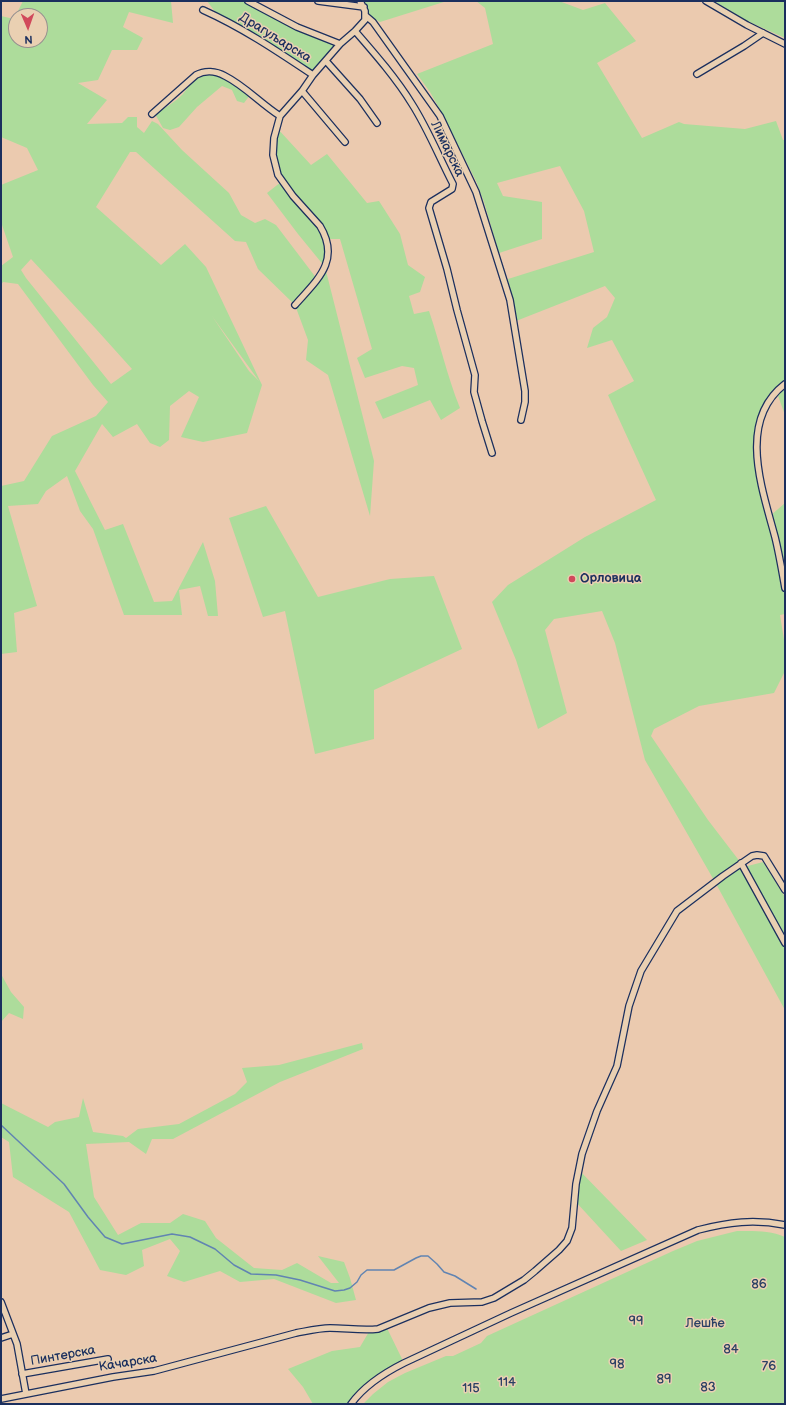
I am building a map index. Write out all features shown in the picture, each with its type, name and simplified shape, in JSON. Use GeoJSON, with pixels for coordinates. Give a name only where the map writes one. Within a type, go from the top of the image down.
{"type":"FeatureCollection","features":[{"type":"Feature","properties":{"kind":"street"},"geometry":{"type":"LineString","coordinates":[[248,1],[292,25],[340,44]]}},
{"type":"Feature","properties":{"kind":"street"},"geometry":{"type":"LineString","coordinates":[[318,1],[364,7]]}},
{"type":"Feature","properties":{"kind":"street"},"geometry":{"type":"LineString","coordinates":[[295,305],[321,274],[329,254],[326,239],[320,226],[280,179],[276,171],[273,147],[280,116],[340,44],[356,31],[365,20],[366,16],[364,7],[360,1]]}},
{"type":"Feature","properties":{"kind":"street"},"geometry":{"type":"LineString","coordinates":[[706,1],[762,33],[785,44]]}},
{"type":"Feature","properties":{"kind":"street","name":"Драгуљарска"},"geometry":{"type":"LineString","coordinates":[[203,10],[231,23],[262,41],[313,75]]}},
{"type":"Feature","properties":{"kind":"street"},"geometry":{"type":"LineString","coordinates":[[366,16],[373,22],[440,116],[483,210],[510,300],[525,391],[525,402],[521,420]]}},
{"type":"Feature","properties":{"kind":"street","name":"Лимарска"},"geometry":{"type":"LineString","coordinates":[[356,31],[412,103],[453,184],[452,188],[431,202],[429,208],[475,375],[474,392],[492,453]]}},
{"type":"Feature","properties":{"kind":"street"},"geometry":{"type":"LineString","coordinates":[[697,74],[744,46],[762,33]]}},
{"type":"Feature","properties":{"kind":"street"},"geometry":{"type":"LineString","coordinates":[[326,61],[360,99],[377,123]]}},
{"type":"Feature","properties":{"kind":"street"},"geometry":{"type":"LineString","coordinates":[[152,114],[196,74],[208,71],[226,76],[280,116]]}},
{"type":"Feature","properties":{"kind":"street"},"geometry":{"type":"LineString","coordinates":[[302,91],[345,142]]}},
{"type":"Feature","properties":{"kind":"street"},"geometry":{"type":"LineString","coordinates":[[785,384],[776,392],[761,416],[757,432],[756,452],[758,469],[777,545],[785,588]]}},
{"type":"Feature","properties":{"kind":"street","name":"Качарска"},"geometry":{"type":"LineString","coordinates":[[1,1399],[113,1377],[154,1371],[296,1333],[329,1328],[378,1329],[430,1308],[450,1303],[475,1303],[488,1301],[524,1280],[559,1250],[567,1241],[572,1228],[576,1184],[582,1154],[597,1111],[617,1066],[629,1006],[641,971],[677,911],[741,863],[757,854],[764,856],[785,890]]}},
{"type":"Feature","properties":{"kind":"street"},"geometry":{"type":"LineString","coordinates":[[741,863],[785,943]]}},
{"type":"Feature","properties":{"kind":"street"},"geometry":{"type":"LineString","coordinates":[[351,1404],[366,1387],[388,1371],[517,1310],[698,1230],[718,1224],[748,1221],[761,1221],[785,1225]]}},
{"type":"Feature","properties":{"kind":"street"},"geometry":{"type":"LineString","coordinates":[[1,1302],[19,1352],[26,1394]]}},
{"type":"Feature","properties":{"kind":"street"},"geometry":{"type":"LineString","coordinates":[[1,1338],[13,1334]]}},
{"type":"Feature","properties":{"kind":"street","name":"Пинтерска"},"geometry":{"type":"LineString","coordinates":[[22,1374],[108,1359]]}},
{"type":"Feature","properties":{"kind":"green space"},"geometry":{"type":"Polygon","coordinates":[[[23,1],[171,1],[173,23],[129,12],[123,27],[143,38],[137,50],[112,50],[98,80],[78,83],[107,100],[87,124],[122,123],[128,117],[137,117],[137,127],[144,133],[152,121],[158,124],[182,150],[229,193],[241,215],[255,223],[265,219],[276,225],[317,279],[325,267],[374,461],[370,516],[328,375],[306,360],[308,340],[295,305],[258,269],[246,242],[235,241],[136,152],[130,152],[96,207],[161,265],[185,244],[206,267],[262,385],[247,433],[203,442],[181,437],[199,397],[189,391],[170,406],[169,440],[160,447],[150,443],[137,424],[113,437],[102,424],[75,471],[105,530],[123,524],[154,602],[172,601],[203,542],[215,581],[218,616],[208,616],[200,586],[179,590],[182,615],[124,615],[93,529],[80,511],[67,476],[46,491],[38,504],[8,506],[37,606],[14,613],[17,652],[1,654],[1,486],[24,481],[52,436],[96,416],[108,402],[93,385],[18,284],[3,282],[1,285],[1,266],[13,257],[1,222],[1,185],[38,170],[27,148],[1,137],[1,16],[8,18],[8,48],[48,48],[48,8],[20,8],[23,1]],[[31,259],[21,270],[26,278],[111,384],[132,369],[96,329],[31,259]],[[212,316],[249,371],[259,381],[212,316]]]}},
{"type":"Feature","properties":{"kind":"green space"},"geometry":{"type":"Polygon","coordinates":[[[207,1],[256,1],[254,4],[340,44],[313,75],[219,17],[207,1]]]}},
{"type":"Feature","properties":{"kind":"green space"},"geometry":{"type":"Polygon","coordinates":[[[363,1],[447,1],[380,22],[369,16],[363,1]]]}},
{"type":"Feature","properties":{"kind":"green space"},"geometry":{"type":"Polygon","coordinates":[[[476,1],[559,1],[583,10],[605,3],[636,41],[597,63],[642,138],[679,122],[684,124],[745,129],[776,121],[783,140],[785,140],[785,415],[777,393],[761,416],[756,442],[770,516],[785,503],[785,614],[780,615],[785,646],[785,671],[774,693],[699,706],[654,729],[651,736],[708,820],[744,867],[763,862],[785,897],[785,1010],[715,882],[645,760],[615,643],[602,611],[554,619],[545,630],[567,713],[538,729],[516,660],[492,602],[508,585],[585,537],[656,500],[608,395],[634,381],[612,340],[587,348],[593,328],[607,317],[615,298],[605,286],[516,321],[508,279],[594,252],[584,211],[560,166],[497,183],[503,196],[542,202],[542,239],[499,253],[484,202],[476,181],[443,115],[430,92],[417,74],[493,44],[485,8],[476,1]]]}},
{"type":"Feature","properties":{"kind":"green space"},"geometry":{"type":"Polygon","coordinates":[[[714,1],[785,1],[785,38],[745,20],[714,1]]]}},
{"type":"Feature","properties":{"kind":"green space"},"geometry":{"type":"Polygon","coordinates":[[[203,75],[217,76],[228,80],[250,95],[244,103],[237,101],[232,90],[222,86],[197,107],[179,127],[170,130],[163,128],[155,114],[177,100],[194,81],[203,75]]]}},
{"type":"Feature","properties":{"kind":"green space"},"geometry":{"type":"Polygon","coordinates":[[[277,128],[311,165],[327,154],[367,203],[379,201],[400,234],[408,265],[425,277],[420,292],[409,296],[414,314],[429,311],[451,384],[460,408],[441,420],[430,400],[383,419],[375,402],[418,385],[414,368],[402,366],[365,378],[357,358],[372,349],[340,239],[326,239],[325,267],[267,193],[281,182],[274,162],[277,128]]]}},
{"type":"Feature","properties":{"kind":"green space"},"geometry":{"type":"Polygon","coordinates":[[[266,506],[318,597],[390,579],[434,576],[462,649],[374,690],[374,739],[315,754],[285,611],[263,617],[229,518],[266,506]]]}},
{"type":"Feature","properties":{"kind":"green space"},"geometry":{"type":"Polygon","coordinates":[[[1,974],[11,992],[24,1007],[23,1019],[9,1013],[1,1022],[1,974]]]}},
{"type":"Feature","properties":{"kind":"green space"},"geometry":{"type":"Polygon","coordinates":[[[362,1043],[363,1049],[280,1082],[173,1139],[152,1139],[146,1154],[129,1142],[86,1144],[94,1197],[118,1235],[141,1223],[170,1223],[183,1214],[205,1221],[216,1238],[254,1268],[282,1270],[297,1263],[331,1283],[339,1283],[318,1256],[344,1262],[356,1300],[336,1303],[274,1279],[240,1282],[220,1271],[184,1282],[167,1276],[180,1251],[170,1239],[142,1250],[144,1266],[126,1275],[100,1270],[69,1212],[13,1177],[9,1142],[1,1137],[1,1103],[48,1127],[55,1122],[79,1117],[83,1098],[93,1132],[123,1136],[126,1138],[138,1129],[179,1124],[235,1094],[247,1082],[242,1068],[279,1065],[362,1043]]]}},
{"type":"Feature","properties":{"kind":"green space"},"geometry":{"type":"Polygon","coordinates":[[[578,1169],[647,1240],[621,1251],[575,1201],[578,1169]]]}},
{"type":"Feature","properties":{"kind":"green space","name":"Лешће"},"geometry":{"type":"Polygon","coordinates":[[[737,1231],[767,1232],[785,1237],[785,1404],[363,1404],[388,1382],[405,1373],[446,1356],[453,1356],[481,1343],[487,1336],[673,1251],[697,1241],[737,1231]]]}},
{"type":"Feature","properties":{"kind":"green space"},"geometry":{"type":"Polygon","coordinates":[[[386,1326],[404,1363],[388,1371],[351,1404],[313,1404],[303,1387],[288,1369],[332,1351],[360,1347],[370,1330],[386,1326]]]}},
{"type":"Feature","properties":{"kind":"waterway"},"geometry":{"type":"LineString","coordinates":[[1,1125],[64,1184],[88,1217],[105,1237],[122,1244],[172,1234],[190,1237],[215,1249],[234,1265],[251,1274],[276,1275],[300,1280],[335,1291],[350,1288],[367,1270],[394,1270],[416,1258],[428,1256],[444,1272],[455,1276],[476,1289]]}},
{"type":"Feature","properties":{"kind":"place","name":"Орловица"},"geometry":{"type":"Point","coordinates":[572,579]}},
{"type":"Feature","properties":{"kind":"park label","name":"86"},"geometry":{"type":"Point","coordinates":[759,1285]}},
{"type":"Feature","properties":{"kind":"park label","name":"99"},"geometry":{"type":"Point","coordinates":[636,1322]}},
{"type":"Feature","properties":{"kind":"park label","name":"84"},"geometry":{"type":"Point","coordinates":[731,1350]}},
{"type":"Feature","properties":{"kind":"park label","name":"98"},"geometry":{"type":"Point","coordinates":[617,1365]}},
{"type":"Feature","properties":{"kind":"park label","name":"76"},"geometry":{"type":"Point","coordinates":[769,1367]}},
{"type":"Feature","properties":{"kind":"park label","name":"89"},"geometry":{"type":"Point","coordinates":[664,1380]}},
{"type":"Feature","properties":{"kind":"park label","name":"114"},"geometry":{"type":"Point","coordinates":[507,1383]}},
{"type":"Feature","properties":{"kind":"park label","name":"83"},"geometry":{"type":"Point","coordinates":[708,1388]}},
{"type":"Feature","properties":{"kind":"park label","name":"115"},"geometry":{"type":"Point","coordinates":[471,1389]}}]}
